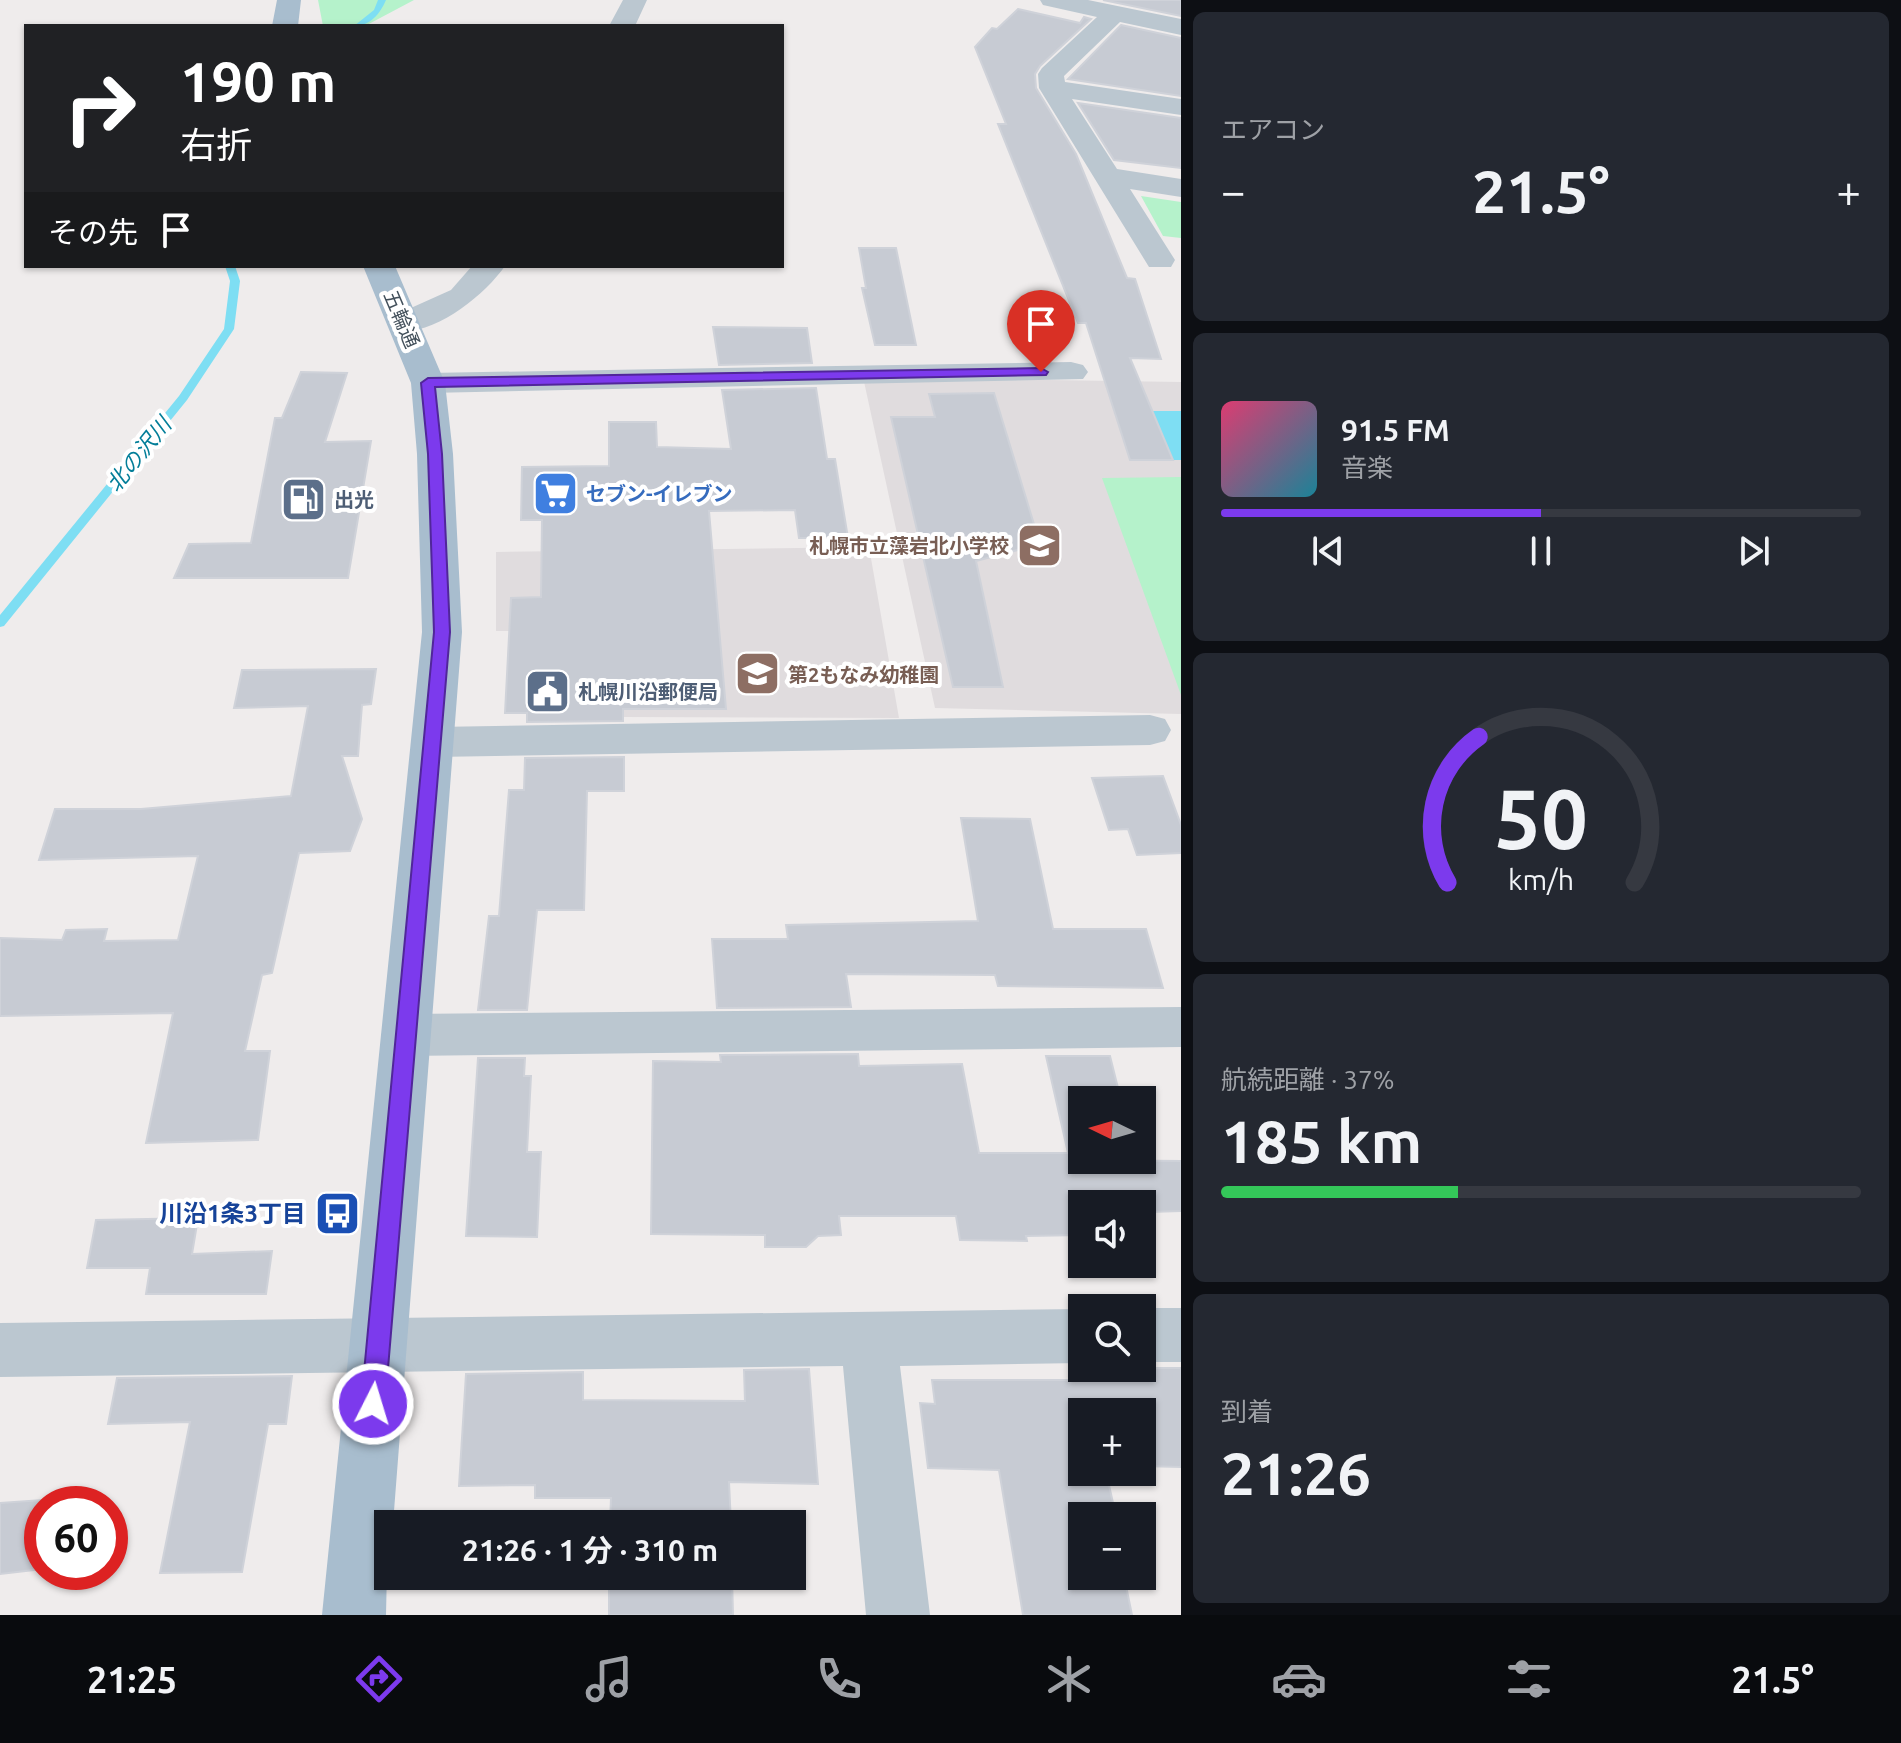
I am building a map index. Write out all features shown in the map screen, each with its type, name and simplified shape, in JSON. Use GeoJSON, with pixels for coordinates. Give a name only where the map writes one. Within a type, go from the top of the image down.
{"type":"FeatureCollection","features":[{"type":"Feature","properties":{"kind":"main road","name":"五輪通"},"geometry":{"type":"LineString","coordinates":[[354,1615],[435,742],[442,632],[435,454],[428,383],[380,268]]}},
{"type":"Feature","properties":{"kind":"street"},"geometry":{"type":"LineString","coordinates":[[623,24],[635,0]]}},
{"type":"Feature","properties":{"kind":"street"},"geometry":{"type":"LineString","coordinates":[[1052,0],[1181,27]]}},
{"type":"Feature","properties":{"kind":"street"},"geometry":{"type":"LineString","coordinates":[[1115,13],[1051,74],[1052,88],[1160,260]]}},
{"type":"Feature","properties":{"kind":"street"},"geometry":{"type":"LineString","coordinates":[[1052,88],[1181,107]]}},
{"type":"Feature","properties":{"kind":"street"},"geometry":{"type":"LineString","coordinates":[[1105,176],[1181,188]]}},
{"type":"Feature","properties":{"kind":"street"},"geometry":{"type":"LineString","coordinates":[[404,323],[462,297],[487,268]]}},
{"type":"Feature","properties":{"kind":"street"},"geometry":{"type":"LineString","coordinates":[[428,383],[1071,372]]}},
{"type":"Feature","properties":{"kind":"street"},"geometry":{"type":"LineString","coordinates":[[435,742],[1150,730]]}},
{"type":"Feature","properties":{"kind":"street"},"geometry":{"type":"LineString","coordinates":[[406,1035],[1181,1027]]}},
{"type":"Feature","properties":{"kind":"street"},"geometry":{"type":"LineString","coordinates":[[1156,1335],[1181,1335]]}},
{"type":"Feature","properties":{"kind":"street"},"geometry":{"type":"LineString","coordinates":[[0,1350],[1068,1336]]}},
{"type":"Feature","properties":{"kind":"street"},"geometry":{"type":"LineString","coordinates":[[869,1339],[898,1615]]}},
{"type":"Feature","properties":{"kind":"shaded area","name":"札幌市立藻岩北小学校"},"geometry":{"type":"Polygon","coordinates":[[[863,377],[1181,382],[1181,714],[935,708],[863,377]]]}},
{"type":"Feature","properties":{"kind":"shaded area","name":"第2もなみ幼稚園"},"geometry":{"type":"Polygon","coordinates":[[[869,547],[899,718],[624,717],[621,630],[496,631],[496,552],[869,547]]]}},
{"type":"Feature","properties":{"kind":"green space"},"geometry":{"type":"Polygon","coordinates":[[[318,0],[414,0],[369,24],[323,24],[318,0]]]}},
{"type":"Feature","properties":{"kind":"green space"},"geometry":{"type":"Polygon","coordinates":[[[1141,196],[1181,202],[1181,238],[1163,236],[1141,196]]]}},
{"type":"Feature","properties":{"kind":"green space"},"geometry":{"type":"Polygon","coordinates":[[[1181,477],[1181,695],[1102,478],[1181,477]]]}},
{"type":"Feature","properties":{"kind":"water"},"geometry":{"type":"Polygon","coordinates":[[[1152,411],[1181,411],[1181,460],[1173,460],[1152,411]]]}},
{"type":"Feature","properties":{"kind":"building"},"geometry":{"type":"Polygon","coordinates":[[[1103,0],[1181,0],[1181,16],[1103,0]]]}},
{"type":"Feature","properties":{"kind":"building"},"geometry":{"type":"Polygon","coordinates":[[[1018,9],[1080,23],[1084,17],[1091,19],[1040,66],[1035,74],[1036,88],[1076,154],[1127,278],[1135,279],[1161,359],[1130,358],[1173,460],[1130,460],[1086,323],[1078,323],[998,124],[1006,124],[975,47],[992,28],[997,29],[1018,9]]]}},
{"type":"Feature","properties":{"kind":"building"},"geometry":{"type":"Polygon","coordinates":[[[1121,25],[1181,38],[1181,96],[1068,79],[1121,25]]]}},
{"type":"Feature","properties":{"kind":"building"},"geometry":{"type":"Polygon","coordinates":[[[1078,103],[1181,118],[1181,168],[1114,160],[1078,103]]]}},
{"type":"Feature","properties":{"kind":"building"},"geometry":{"type":"Polygon","coordinates":[[[859,248],[896,248],[916,345],[875,345],[862,288],[866,288],[859,248]]]}},
{"type":"Feature","properties":{"kind":"building"},"geometry":{"type":"Polygon","coordinates":[[[713,327],[807,328],[812,363],[719,365],[713,327]]]}},
{"type":"Feature","properties":{"kind":"building"},"geometry":{"type":"Polygon","coordinates":[[[301,372],[347,373],[325,442],[371,441],[348,578],[174,578],[189,544],[251,543],[275,418],[282,418],[301,372]]]}},
{"type":"Feature","properties":{"kind":"building"},"geometry":{"type":"Polygon","coordinates":[[[816,388],[827,459],[835,459],[848,538],[799,538],[795,510],[709,511],[726,709],[623,709],[623,721],[527,722],[527,713],[505,713],[511,598],[541,597],[542,520],[521,520],[522,467],[609,466],[609,422],[656,422],[657,447],[731,449],[722,390],[816,388]]]}},
{"type":"Feature","properties":{"kind":"building"},"geometry":{"type":"Polygon","coordinates":[[[994,393],[1040,544],[976,561],[1003,687],[953,687],[891,417],[935,417],[929,394],[994,393]]]}},
{"type":"Feature","properties":{"kind":"building"},"geometry":{"type":"Polygon","coordinates":[[[376,669],[371,704],[362,705],[358,756],[342,756],[362,819],[350,851],[299,853],[272,973],[262,975],[245,1051],[270,1051],[258,1140],[146,1143],[173,1013],[0,1016],[0,938],[62,940],[66,930],[107,929],[104,941],[178,940],[198,856],[39,860],[55,809],[141,809],[291,796],[308,706],[234,708],[242,670],[376,669]]]}},
{"type":"Feature","properties":{"kind":"building"},"geometry":{"type":"Polygon","coordinates":[[[624,757],[624,791],[587,791],[584,910],[537,910],[527,1010],[478,1010],[489,916],[499,916],[509,790],[524,790],[525,758],[624,757]]]}},
{"type":"Feature","properties":{"kind":"building"},"geometry":{"type":"Polygon","coordinates":[[[1163,776],[1181,825],[1181,853],[1137,855],[1128,829],[1109,830],[1092,778],[1163,776]]]}},
{"type":"Feature","properties":{"kind":"building"},"geometry":{"type":"Polygon","coordinates":[[[961,818],[1030,819],[1053,929],[1146,929],[1163,988],[998,986],[995,975],[846,974],[851,1007],[717,1008],[712,939],[788,939],[786,925],[978,921],[961,818]]]}},
{"type":"Feature","properties":{"kind":"building"},"geometry":{"type":"Polygon","coordinates":[[[858,1054],[859,1066],[962,1064],[979,1153],[1068,1153],[1068,1174],[1156,1174],[1156,1161],[1181,1161],[1181,1211],[1156,1212],[1156,1190],[1068,1190],[1068,1235],[1026,1236],[1027,1241],[960,1240],[956,1216],[839,1216],[841,1235],[818,1236],[806,1247],[765,1247],[765,1235],[651,1234],[653,1061],[721,1062],[720,1055],[858,1054]]]}},
{"type":"Feature","properties":{"kind":"building"},"geometry":{"type":"Polygon","coordinates":[[[1046,1056],[1110,1056],[1118,1086],[1068,1086],[1068,1153],[1046,1056]]]}},
{"type":"Feature","properties":{"kind":"building"},"geometry":{"type":"Polygon","coordinates":[[[478,1058],[525,1058],[524,1076],[531,1076],[527,1152],[541,1152],[537,1237],[466,1236],[478,1058]]]}},
{"type":"Feature","properties":{"kind":"building"},"geometry":{"type":"Polygon","coordinates":[[[198,1218],[192,1254],[272,1251],[266,1294],[146,1294],[150,1268],[87,1268],[96,1220],[198,1218]]]}},
{"type":"Feature","properties":{"kind":"building"},"geometry":{"type":"Polygon","coordinates":[[[1156,1368],[1181,1368],[1181,1467],[1156,1466],[1156,1398],[1068,1398],[1068,1486],[1109,1486],[1113,1502],[1068,1502],[1068,1590],[1127,1590],[1132,1615],[1023,1615],[999,1470],[928,1468],[920,1403],[935,1404],[932,1380],[1156,1382],[1156,1368]]]}},
{"type":"Feature","properties":{"kind":"building"},"geometry":{"type":"Polygon","coordinates":[[[809,1369],[818,1484],[729,1482],[730,1510],[611,1510],[611,1498],[535,1498],[535,1485],[459,1486],[466,1374],[583,1372],[583,1400],[745,1401],[744,1370],[809,1369]]]}},
{"type":"Feature","properties":{"kind":"building"},"geometry":{"type":"Polygon","coordinates":[[[292,1376],[286,1424],[268,1424],[242,1572],[160,1573],[190,1422],[108,1424],[117,1378],[292,1376]]]}},
{"type":"Feature","properties":{"kind":"building"},"geometry":{"type":"Polygon","coordinates":[[[24,1501],[24,1571],[0,1574],[0,1503],[24,1501]]]}},
{"type":"Feature","properties":{"kind":"building"},"geometry":{"type":"Polygon","coordinates":[[[609,1590],[732,1590],[733,1615],[609,1615],[609,1590]]]}},
{"type":"Feature","properties":{"kind":"waterway","name":"北の沢川"},"geometry":{"type":"LineString","coordinates":[[361,24],[377,11],[382,0]]}},
{"type":"Feature","properties":{"kind":"waterway","name":"北の沢川"},"geometry":{"type":"LineString","coordinates":[[0,623],[183,398],[229,329],[235,281],[231,268]]}},
{"type":"Feature","properties":{"kind":"place","name":"セブン-イレブン"},"geometry":{"type":"Point","coordinates":[555,493]}},
{"type":"Feature","properties":{"kind":"place","name":"出光"},"geometry":{"type":"Point","coordinates":[303,499]}},
{"type":"Feature","properties":{"kind":"place","name":"札幌市立藻岩北小学校"},"geometry":{"type":"Point","coordinates":[1040,545]}},
{"type":"Feature","properties":{"kind":"place","name":"第2もなみ幼稚園"},"geometry":{"type":"Point","coordinates":[757,674]}},
{"type":"Feature","properties":{"kind":"place","name":"札幌川沿郵便局"},"geometry":{"type":"Point","coordinates":[547,691]}},
{"type":"Feature","properties":{"kind":"place","name":"川沿1条3丁目"},"geometry":{"type":"Point","coordinates":[337,1213]}},
{"type":"Feature","properties":{"kind":"route"},"geometry":{"type":"LineString","coordinates":[[373,1404],[435,742],[442,632],[435,454],[428,383],[1041,372]]}}]}
